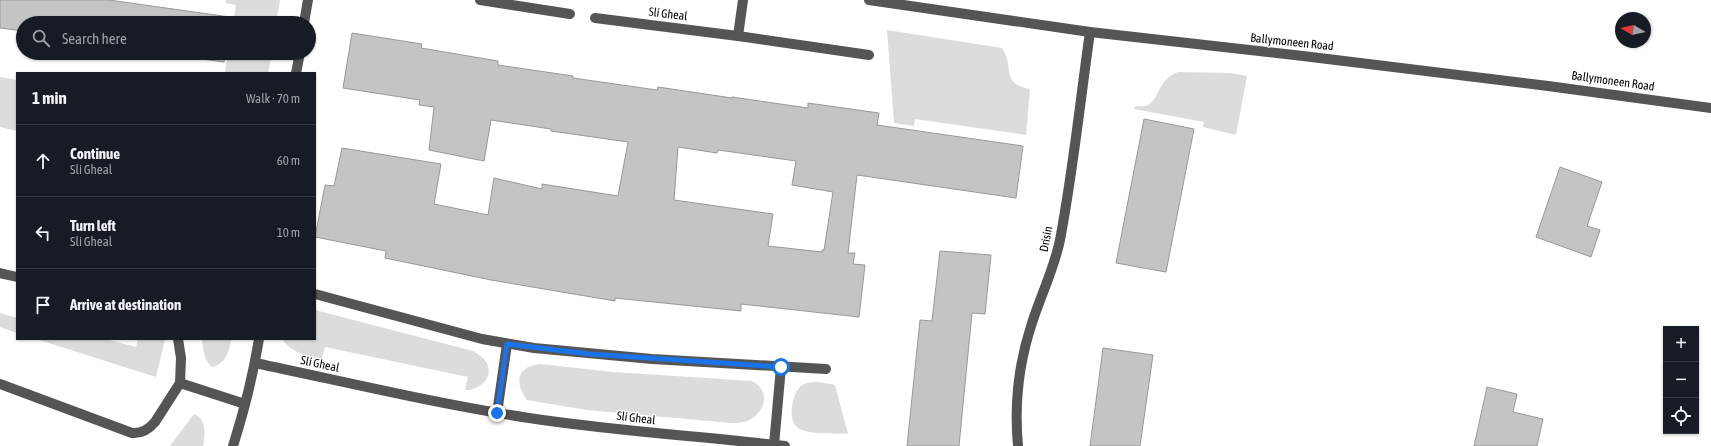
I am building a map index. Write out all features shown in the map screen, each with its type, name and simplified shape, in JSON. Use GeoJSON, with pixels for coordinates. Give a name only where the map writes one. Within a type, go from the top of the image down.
{"type":"FeatureCollection","features":[{"type":"Feature","properties":{"kind":"street"},"geometry":{"type":"LineString","coordinates":[[305,16],[308,0]]}},
{"type":"Feature","properties":{"kind":"street"},"geometry":{"type":"LineString","coordinates":[[480,0],[511,3],[570,14]]}},
{"type":"Feature","properties":{"kind":"street"},"geometry":{"type":"LineString","coordinates":[[738,36],[743,0]]}},
{"type":"Feature","properties":{"kind":"street","name":"Ballymoneen Road"},"geometry":{"type":"LineString","coordinates":[[869,0],[1090,32],[1509,81],[1711,108]]}},
{"type":"Feature","properties":{"kind":"street","name":"Slí Gheal"},"geometry":{"type":"LineString","coordinates":[[595,18],[738,36],[869,56]]}},
{"type":"Feature","properties":{"kind":"street","name":"Drisín"},"geometry":{"type":"LineString","coordinates":[[1018,446],[1016,396],[1022,359],[1032,324],[1055,262],[1060,240],[1081,106],[1090,32]]}},
{"type":"Feature","properties":{"kind":"street"},"geometry":{"type":"LineString","coordinates":[[296,72],[299,60]]}},
{"type":"Feature","properties":{"kind":"street"},"geometry":{"type":"LineString","coordinates":[[0,272],[16,277]]}},
{"type":"Feature","properties":{"kind":"street"},"geometry":{"type":"LineString","coordinates":[[316,294],[482,339],[507,344],[598,354],[826,369]]}},
{"type":"Feature","properties":{"kind":"street"},"geometry":{"type":"LineString","coordinates":[[0,384],[137,433],[146,430],[156,422],[180,383],[181,358],[178,340]]}},
{"type":"Feature","properties":{"kind":"street"},"geometry":{"type":"LineString","coordinates":[[233,446],[246,404],[259,340]]}},
{"type":"Feature","properties":{"kind":"street"},"geometry":{"type":"LineString","coordinates":[[497,413],[507,344]]}},
{"type":"Feature","properties":{"kind":"street","name":"Slí Gheal"},"geometry":{"type":"LineString","coordinates":[[255,363],[396,394],[497,413],[641,432],[785,446]]}},
{"type":"Feature","properties":{"kind":"street"},"geometry":{"type":"LineString","coordinates":[[774,445],[781,367]]}},
{"type":"Feature","properties":{"kind":"street"},"geometry":{"type":"LineString","coordinates":[[180,383],[246,404]]}},
{"type":"Feature","properties":{"kind":"shaded area"},"geometry":{"type":"Polygon","coordinates":[[[226,0],[280,0],[277,16],[234,16],[236,5],[226,3],[226,0]]]}},
{"type":"Feature","properties":{"kind":"shaded area"},"geometry":{"type":"Polygon","coordinates":[[[887,30],[1002,48],[1006,55],[1011,79],[1021,87],[1030,89],[1026,135],[915,119],[914,126],[894,123],[887,30]]]}},
{"type":"Feature","properties":{"kind":"shaded area"},"geometry":{"type":"Polygon","coordinates":[[[227,60],[271,60],[268,72],[225,72],[227,60]]]}},
{"type":"Feature","properties":{"kind":"shaded area"},"geometry":{"type":"Polygon","coordinates":[[[1178,72],[1231,73],[1247,76],[1236,135],[1203,127],[1204,122],[1134,109],[1135,106],[1146,106],[1152,102],[1167,79],[1171,75],[1178,72]]]}},
{"type":"Feature","properties":{"kind":"shaded area"},"geometry":{"type":"Polygon","coordinates":[[[0,77],[16,80],[16,131],[0,127],[0,77]]]}},
{"type":"Feature","properties":{"kind":"shaded area"},"geometry":{"type":"Polygon","coordinates":[[[316,310],[473,351],[483,358],[489,369],[487,378],[480,386],[470,390],[465,390],[468,377],[325,347],[321,361],[294,350],[283,340],[316,340],[316,310]]]}},
{"type":"Feature","properties":{"kind":"shaded area"},"geometry":{"type":"Polygon","coordinates":[[[0,313],[16,318],[16,333],[0,327],[0,313]]]}},
{"type":"Feature","properties":{"kind":"shaded area"},"geometry":{"type":"Polygon","coordinates":[[[39,340],[109,340],[136,347],[138,340],[165,340],[156,377],[39,340]]]}},
{"type":"Feature","properties":{"kind":"shaded area"},"geometry":{"type":"Polygon","coordinates":[[[202,340],[231,340],[226,356],[217,366],[212,367],[209,364],[204,354],[202,340]]]}},
{"type":"Feature","properties":{"kind":"shaded area"},"geometry":{"type":"Polygon","coordinates":[[[540,364],[613,372],[752,381],[762,391],[764,402],[762,408],[753,417],[745,422],[731,423],[587,410],[527,400],[520,387],[520,376],[526,368],[532,365],[540,364]]]}},
{"type":"Feature","properties":{"kind":"shaded area"},"geometry":{"type":"Polygon","coordinates":[[[812,382],[835,385],[848,434],[808,432],[798,428],[795,424],[792,407],[795,395],[801,386],[812,382]]]}},
{"type":"Feature","properties":{"kind":"shaded area"},"geometry":{"type":"Polygon","coordinates":[[[194,414],[198,416],[203,423],[203,446],[170,446],[194,414]]]}},
{"type":"Feature","properties":{"kind":"building"},"geometry":{"type":"Polygon","coordinates":[[[0,0],[109,0],[223,16],[16,16],[16,30],[0,28],[0,0]]]}},
{"type":"Feature","properties":{"kind":"building"},"geometry":{"type":"Polygon","coordinates":[[[352,33],[422,44],[421,48],[498,61],[498,65],[573,76],[573,78],[657,90],[658,87],[808,108],[808,103],[879,113],[877,125],[1023,146],[1016,198],[857,175],[848,253],[855,253],[853,264],[865,265],[859,317],[741,304],[741,311],[615,298],[615,301],[491,280],[385,258],[386,251],[316,237],[325,185],[334,186],[342,148],[441,164],[434,204],[488,215],[494,178],[542,189],[542,184],[618,196],[628,142],[551,131],[551,129],[491,120],[484,161],[429,150],[434,107],[419,105],[420,100],[343,88],[352,33]],[[678,147],[674,200],[773,214],[768,246],[822,252],[822,250],[824,250],[833,192],[792,185],[796,161],[718,150],[717,153],[678,147]]]}},
{"type":"Feature","properties":{"kind":"building"},"geometry":{"type":"Polygon","coordinates":[[[210,60],[224,60],[224,62],[210,60]]]}},
{"type":"Feature","properties":{"kind":"building"},"geometry":{"type":"Polygon","coordinates":[[[1144,119],[1194,129],[1166,272],[1116,263],[1144,119]]]}},
{"type":"Feature","properties":{"kind":"building"},"geometry":{"type":"Polygon","coordinates":[[[1560,167],[1602,182],[1587,226],[1600,230],[1591,257],[1536,237],[1560,167]]]}},
{"type":"Feature","properties":{"kind":"building"},"geometry":{"type":"Polygon","coordinates":[[[940,251],[991,255],[985,314],[972,313],[959,446],[907,446],[920,320],[932,321],[940,251]]]}},
{"type":"Feature","properties":{"kind":"building"},"geometry":{"type":"Polygon","coordinates":[[[1103,348],[1153,355],[1140,446],[1090,446],[1103,348]]]}},
{"type":"Feature","properties":{"kind":"building"},"geometry":{"type":"Polygon","coordinates":[[[1487,387],[1517,394],[1513,412],[1543,419],[1537,446],[1474,446],[1487,387]]]}},
{"type":"Feature","properties":{"kind":"route"},"geometry":{"type":"LineString","coordinates":[[497,413],[507,344],[590,354],[781,367]]}}]}
